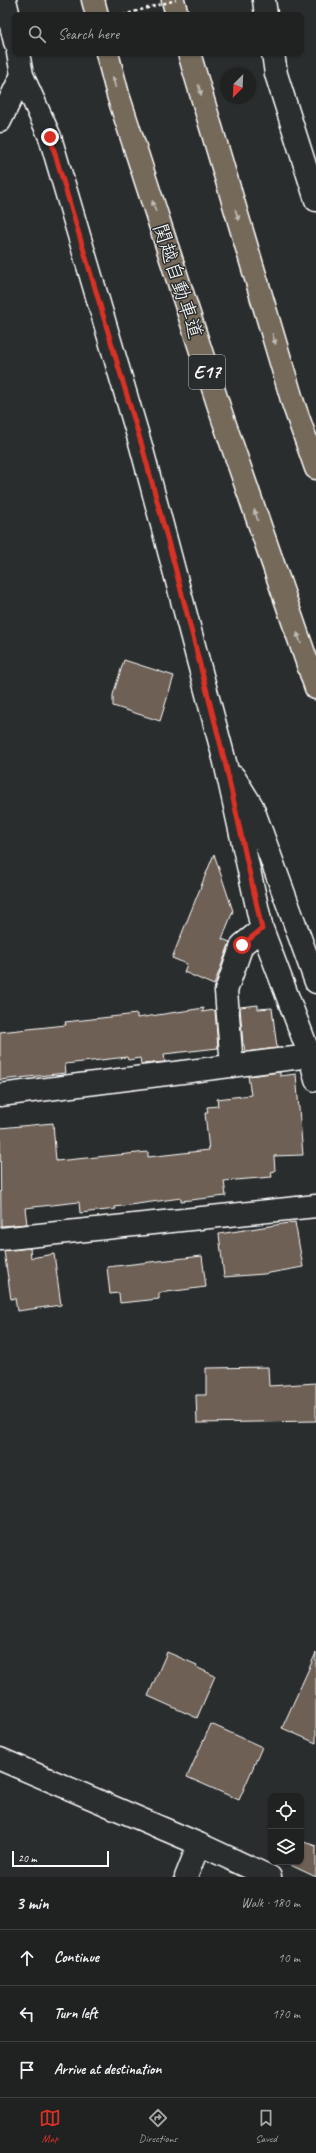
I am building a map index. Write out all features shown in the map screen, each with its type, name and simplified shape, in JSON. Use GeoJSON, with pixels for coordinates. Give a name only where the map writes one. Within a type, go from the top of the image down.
{"type":"FeatureCollection","features":[{"type":"Feature","properties":{"kind":"highway"},"geometry":{"type":"LineString","coordinates":[[94,0],[96,12]]}},
{"type":"Feature","properties":{"kind":"highway"},"geometry":{"type":"LineString","coordinates":[[173,0],[176,12]]}},
{"type":"Feature","properties":{"kind":"highway","name":"関越自動車道"},"geometry":{"type":"LineString","coordinates":[[108,56],[118,95],[222,416],[316,688]]}},
{"type":"Feature","properties":{"kind":"highway"},"geometry":{"type":"LineString","coordinates":[[189,56],[293,402],[316,468]]}},
{"type":"Feature","properties":{"kind":"street"},"geometry":{"type":"LineString","coordinates":[[5,0],[12,29]]}},
{"type":"Feature","properties":{"kind":"street"},"geometry":{"type":"LineString","coordinates":[[264,0],[266,12]]}},
{"type":"Feature","properties":{"kind":"street"},"geometry":{"type":"LineString","coordinates":[[19,56],[22,75],[50,137],[142,446],[225,762],[262,929],[310,1056],[316,1080]]}},
{"type":"Feature","properties":{"kind":"street"},"geometry":{"type":"LineString","coordinates":[[273,56],[276,74],[316,200]]}},
{"type":"Feature","properties":{"kind":"street"},"geometry":{"type":"LineString","coordinates":[[0,121],[22,75]]}},
{"type":"Feature","properties":{"kind":"street"},"geometry":{"type":"LineString","coordinates":[[225,762],[252,806],[316,982]]}},
{"type":"Feature","properties":{"kind":"street"},"geometry":{"type":"LineString","coordinates":[[232,1066],[226,992],[242,945],[262,929]]}},
{"type":"Feature","properties":{"kind":"street"},"geometry":{"type":"LineString","coordinates":[[0,1095],[310,1056]]}},
{"type":"Feature","properties":{"kind":"street"},"geometry":{"type":"LineString","coordinates":[[0,1239],[316,1206]]}},
{"type":"Feature","properties":{"kind":"street"},"geometry":{"type":"LineString","coordinates":[[0,1759],[199,1844],[270,1877]]}},
{"type":"Feature","properties":{"kind":"street"},"geometry":{"type":"LineString","coordinates":[[186,1877],[199,1844]]}},
{"type":"Feature","properties":{"kind":"path"},"geometry":{"type":"LineString","coordinates":[[134,12],[176,0]]}},
{"type":"Feature","properties":{"kind":"building"},"geometry":{"type":"Polygon","coordinates":[[[124,660],[174,676],[160,721],[113,706],[113,695],[124,660]]]}},
{"type":"Feature","properties":{"kind":"building"},"geometry":{"type":"Polygon","coordinates":[[[214,854],[233,911],[222,939],[230,942],[214,985],[184,972],[187,964],[172,958],[214,854]]]}},
{"type":"Feature","properties":{"kind":"building"},"geometry":{"type":"Polygon","coordinates":[[[258,1005],[258,1009],[272,1008],[277,1048],[245,1052],[243,1045],[240,1007],[258,1005]]]}},
{"type":"Feature","properties":{"kind":"building"},"geometry":{"type":"Polygon","coordinates":[[[204,1008],[202,1012],[215,1010],[218,1048],[164,1054],[165,1062],[141,1064],[140,1058],[128,1060],[127,1057],[65,1064],[66,1073],[0,1080],[0,1032],[66,1025],[65,1022],[137,1014],[137,1018],[204,1008]]]}},
{"type":"Feature","properties":{"kind":"building"},"geometry":{"type":"Polygon","coordinates":[[[280,1072],[280,1076],[296,1074],[303,1155],[274,1156],[275,1171],[271,1172],[272,1177],[224,1181],[226,1196],[181,1201],[181,1198],[115,1207],[116,1209],[80,1213],[79,1202],[25,1208],[27,1224],[1,1226],[0,1128],[53,1123],[56,1161],[148,1152],[148,1157],[209,1150],[205,1113],[208,1113],[207,1107],[218,1106],[217,1099],[251,1095],[248,1076],[280,1072]]]}},
{"type":"Feature","properties":{"kind":"building"},"geometry":{"type":"Polygon","coordinates":[[[295,1222],[303,1267],[264,1274],[224,1277],[219,1234],[295,1222]]]}},
{"type":"Feature","properties":{"kind":"building"},"geometry":{"type":"Polygon","coordinates":[[[30,1248],[31,1258],[54,1254],[61,1305],[17,1311],[15,1298],[11,1299],[4,1251],[30,1248]]]}},
{"type":"Feature","properties":{"kind":"building"},"geometry":{"type":"Polygon","coordinates":[[[202,1256],[206,1287],[159,1293],[159,1299],[120,1303],[119,1293],[110,1294],[107,1267],[202,1256]]]}},
{"type":"Feature","properties":{"kind":"building"},"geometry":{"type":"Polygon","coordinates":[[[268,1367],[269,1386],[316,1383],[316,1421],[197,1423],[196,1395],[206,1395],[206,1368],[268,1367]]]}},
{"type":"Feature","properties":{"kind":"building"},"geometry":{"type":"Polygon","coordinates":[[[167,1652],[197,1665],[196,1667],[215,1676],[197,1718],[148,1696],[167,1652]]]}},
{"type":"Feature","properties":{"kind":"building"},"geometry":{"type":"Polygon","coordinates":[[[316,1653],[316,1743],[282,1728],[316,1653]]]}},
{"type":"Feature","properties":{"kind":"building"},"geometry":{"type":"Polygon","coordinates":[[[211,1724],[262,1747],[239,1800],[187,1777],[211,1724]]]}},
{"type":"Feature","properties":{"kind":"building"},"geometry":{"type":"Polygon","coordinates":[[[304,1842],[316,1846],[316,1877],[290,1865],[304,1865],[304,1842]]]}},
{"type":"Feature","properties":{"kind":"route"},"geometry":{"type":"LineString","coordinates":[[50,137],[142,446],[225,762],[262,929],[242,945]]}}]}
